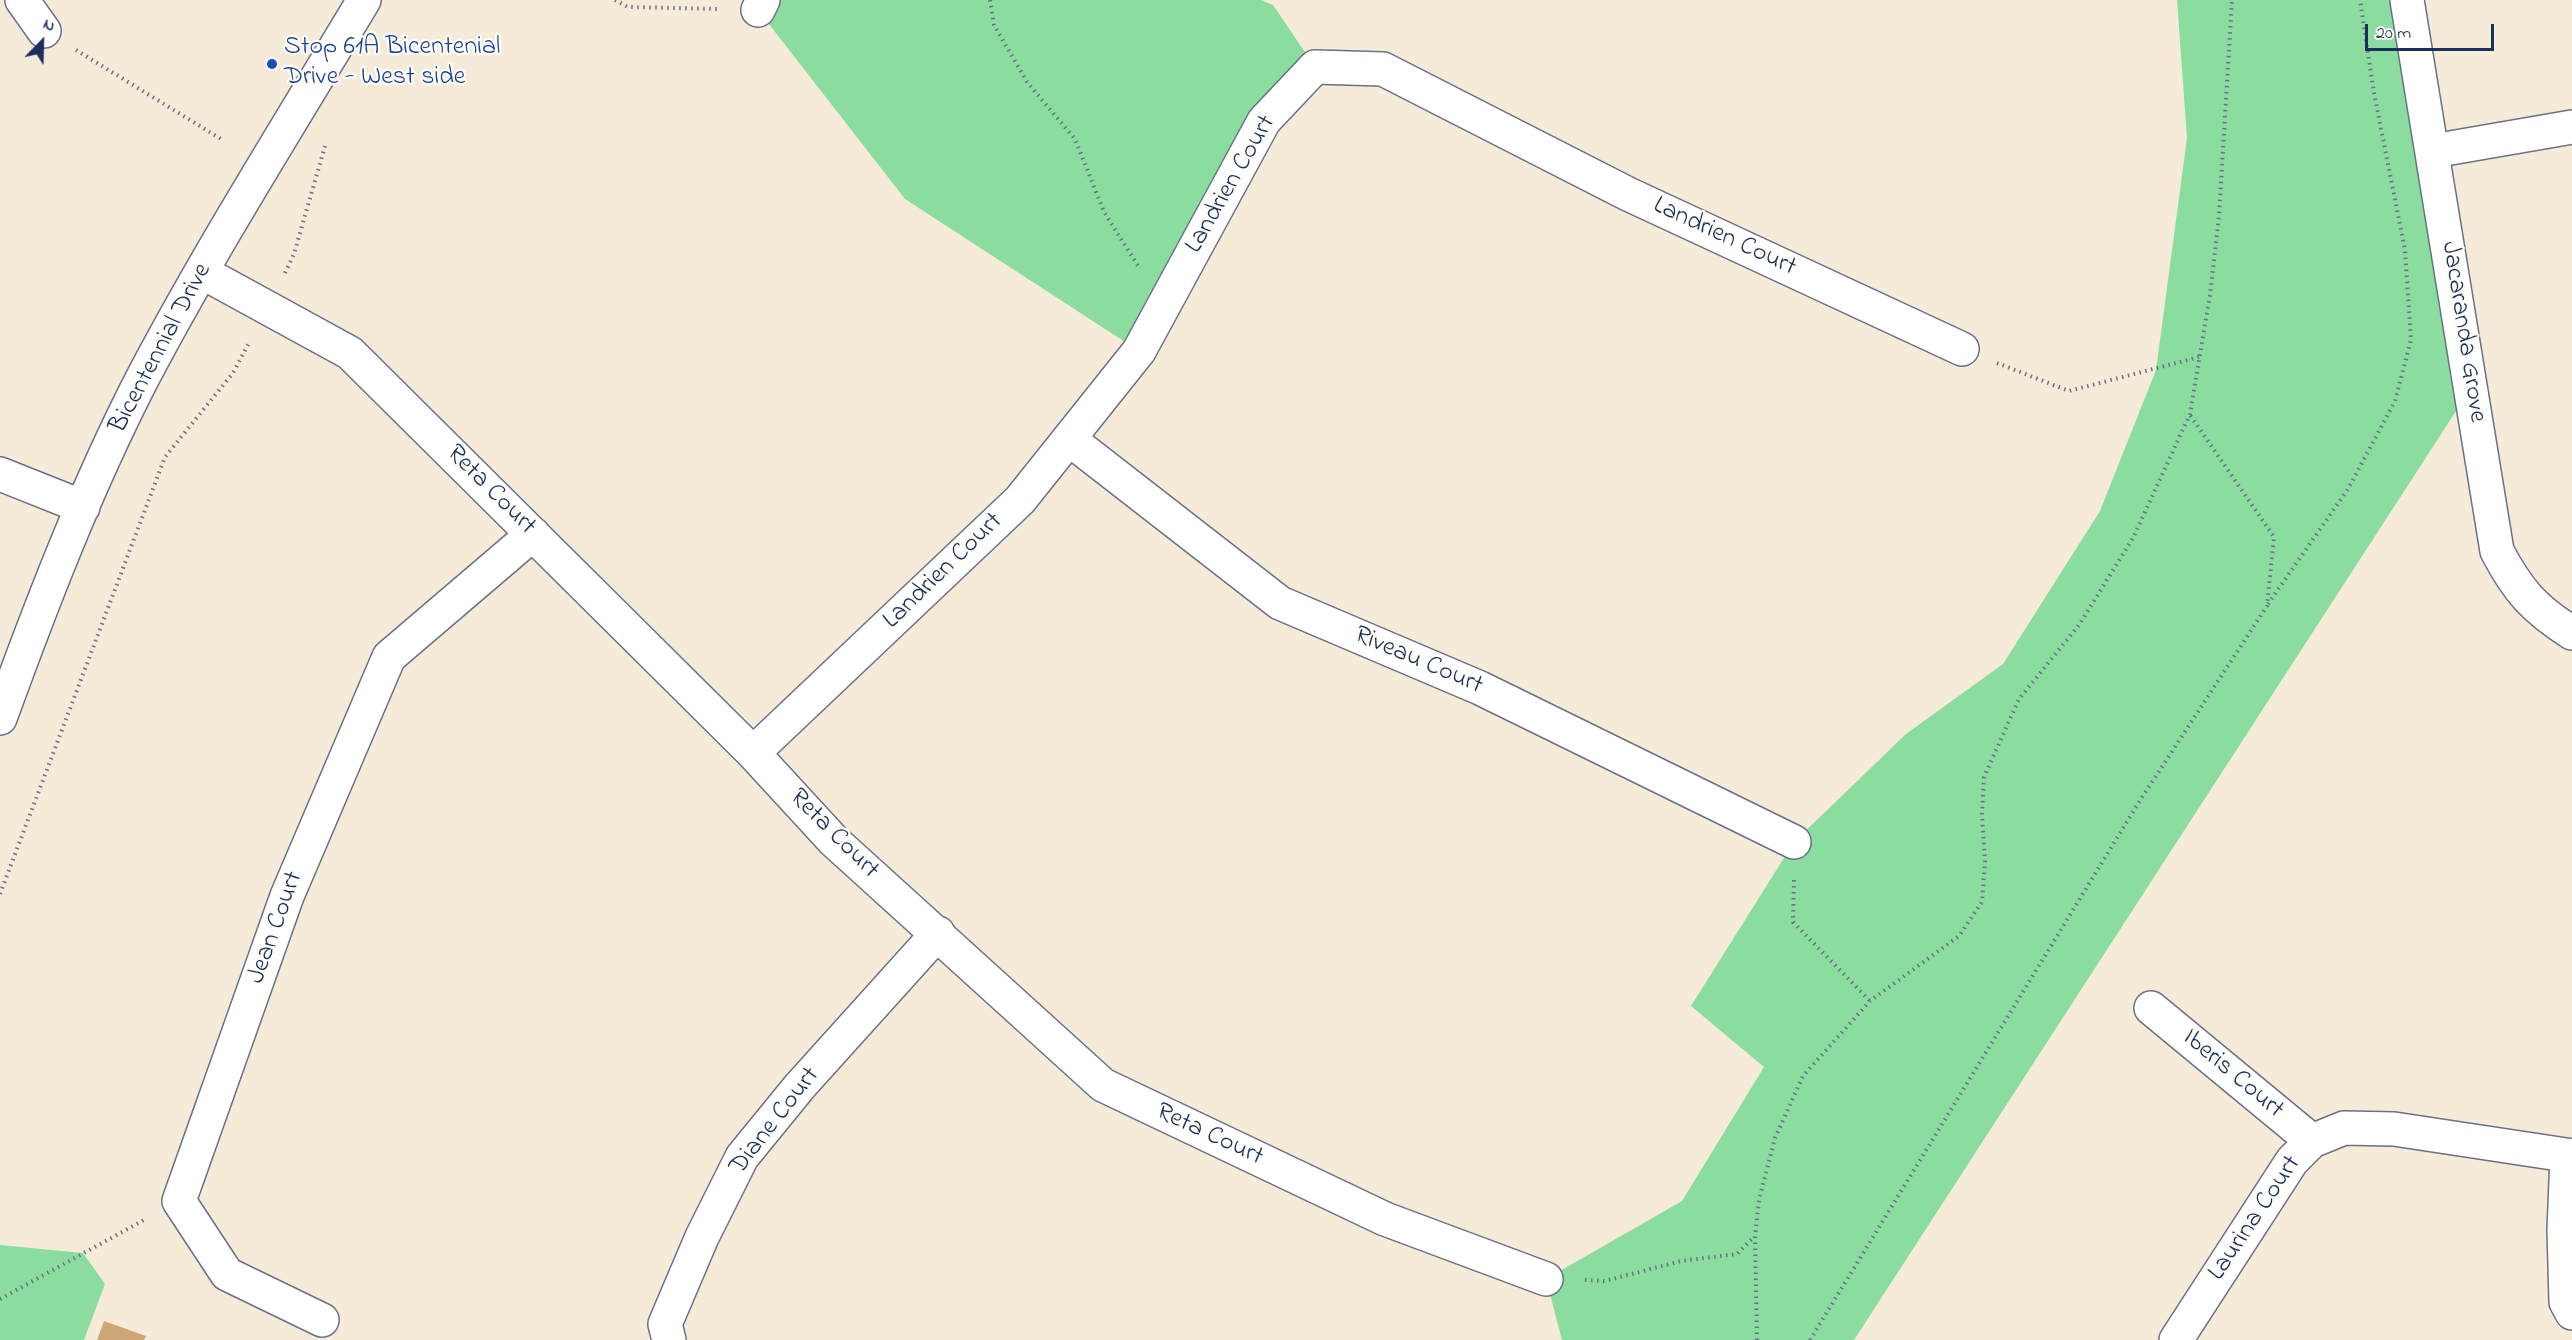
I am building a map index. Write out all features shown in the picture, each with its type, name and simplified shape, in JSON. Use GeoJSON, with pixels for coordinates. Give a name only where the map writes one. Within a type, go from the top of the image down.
{"type":"FeatureCollection","features":[{"type":"Feature","properties":{"kind":"street"},"geometry":{"type":"LineString","coordinates":[[22,0],[44,31]]}},
{"type":"Feature","properties":{"kind":"street","name":"Bicentennial Drive"},"geometry":{"type":"LineString","coordinates":[[0,718],[82,507],[142,381],[202,272],[364,0]]}},
{"type":"Feature","properties":{"kind":"street","name":"Jacaranda Grove"},"geometry":{"type":"LineString","coordinates":[[2407,0],[2497,551],[2512,580],[2543,615],[2572,633]]}},
{"type":"Feature","properties":{"kind":"street","name":"Landrien Court"},"geometry":{"type":"LineString","coordinates":[[753,753],[1020,500],[1139,351],[1264,121],[1315,67],[1383,69],[1628,194],[1962,349]]}},
{"type":"Feature","properties":{"kind":"street"},"geometry":{"type":"LineString","coordinates":[[2433,150],[2572,127]]}},
{"type":"Feature","properties":{"kind":"street","name":"Reta Court"},"geometry":{"type":"LineString","coordinates":[[202,272],[350,353],[753,753],[834,841],[1103,1085],[1385,1219],[1546,1279]]}},
{"type":"Feature","properties":{"kind":"street","name":"Riveau Court"},"geometry":{"type":"LineString","coordinates":[[1069,439],[1280,603],[1480,688],[1794,842]]}},
{"type":"Feature","properties":{"kind":"street"},"geometry":{"type":"LineString","coordinates":[[0,474],[82,507]]}},
{"type":"Feature","properties":{"kind":"street","name":"Jean Court"},"geometry":{"type":"LineString","coordinates":[[179,1201],[287,896],[388,657],[533,534]]}},
{"type":"Feature","properties":{"kind":"street","name":"Diane Court"},"geometry":{"type":"LineString","coordinates":[[669,1340],[665,1324],[702,1237],[742,1157],[801,1086],[938,933]]}},
{"type":"Feature","properties":{"kind":"street","name":"Iberis Court"},"geometry":{"type":"LineString","coordinates":[[2151,1008],[2312,1141]]}},
{"type":"Feature","properties":{"kind":"street","name":"Laurina Court"},"geometry":{"type":"LineString","coordinates":[[2176,1340],[2292,1161],[2312,1141],[2344,1128],[2394,1130],[2570,1156]]}},
{"type":"Feature","properties":{"kind":"street"},"geometry":{"type":"LineString","coordinates":[[2570,1156],[2564,1230],[2566,1302],[2572,1313]]}},
{"type":"Feature","properties":{"kind":"street"},"geometry":{"type":"LineString","coordinates":[[179,1201],[227,1274],[322,1320]]}},
{"type":"Feature","properties":{"kind":"path"},"geometry":{"type":"LineString","coordinates":[[615,0],[628,7],[761,5]]}},
{"type":"Feature","properties":{"kind":"path"},"geometry":{"type":"LineString","coordinates":[[990,0],[994,25],[1027,82],[1076,139],[1104,212],[1163,306]]}},
{"type":"Feature","properties":{"kind":"path"},"geometry":{"type":"LineString","coordinates":[[1757,1340],[1755,1237],[1759,1200],[1775,1138],[1803,1076],[1870,1001],[1959,936],[1982,902],[1985,862],[1982,814],[1984,777],[2019,699],[2079,625],[2133,538],[2190,414],[2210,296],[2219,216],[2232,0]]}},
{"type":"Feature","properties":{"kind":"path"},"geometry":{"type":"LineString","coordinates":[[1810,1340],[2139,802],[2267,606],[2348,489],[2395,401],[2411,340],[2405,250],[2374,93],[2360,0]]}},
{"type":"Feature","properties":{"kind":"path"},"geometry":{"type":"LineString","coordinates":[[44,31],[221,139]]}},
{"type":"Feature","properties":{"kind":"path"},"geometry":{"type":"LineString","coordinates":[[0,894],[165,457],[233,373],[267,307],[294,254],[324,146],[330,136]]}},
{"type":"Feature","properties":{"kind":"path"},"geometry":{"type":"LineString","coordinates":[[1962,349],[2069,391],[2199,357]]}},
{"type":"Feature","properties":{"kind":"path"},"geometry":{"type":"LineString","coordinates":[[2190,414],[2274,537],[2267,606]]}},
{"type":"Feature","properties":{"kind":"path"},"geometry":{"type":"LineString","coordinates":[[1794,842],[1793,922],[1870,1001]]}},
{"type":"Feature","properties":{"kind":"path"},"geometry":{"type":"LineString","coordinates":[[0,1299],[179,1201]]}},
{"type":"Feature","properties":{"kind":"path"},"geometry":{"type":"LineString","coordinates":[[1546,1279],[1605,1281],[1681,1261],[1737,1254],[1755,1237]]}},
{"type":"Feature","properties":{"kind":"green space"},"geometry":{"type":"Polygon","coordinates":[[[763,0],[1261,0],[1273,5],[1315,67],[1139,351],[905,199],[758,10],[763,0]]]}},
{"type":"Feature","properties":{"kind":"green space"},"geometry":{"type":"Polygon","coordinates":[[[2177,0],[2407,0],[2471,388],[1854,1340],[1562,1340],[1546,1279],[1682,1201],[1764,1067],[1691,1006],[1794,842],[1906,734],[2003,664],[2100,511],[2156,370],[2187,138],[2177,0]]]}},
{"type":"Feature","properties":{"kind":"green space"},"geometry":{"type":"Polygon","coordinates":[[[0,1245],[83,1253],[105,1284],[84,1340],[0,1340],[0,1245]]]}},
{"type":"Feature","properties":{"kind":"building"},"geometry":{"type":"Polygon","coordinates":[[[104,1321],[146,1336],[144,1340],[97,1340],[104,1321]]]}},
{"type":"Feature","properties":{"kind":"place","name":"Stop 61A Bicentenial Drive - West side"},"geometry":{"type":"Point","coordinates":[272,64]}}]}
